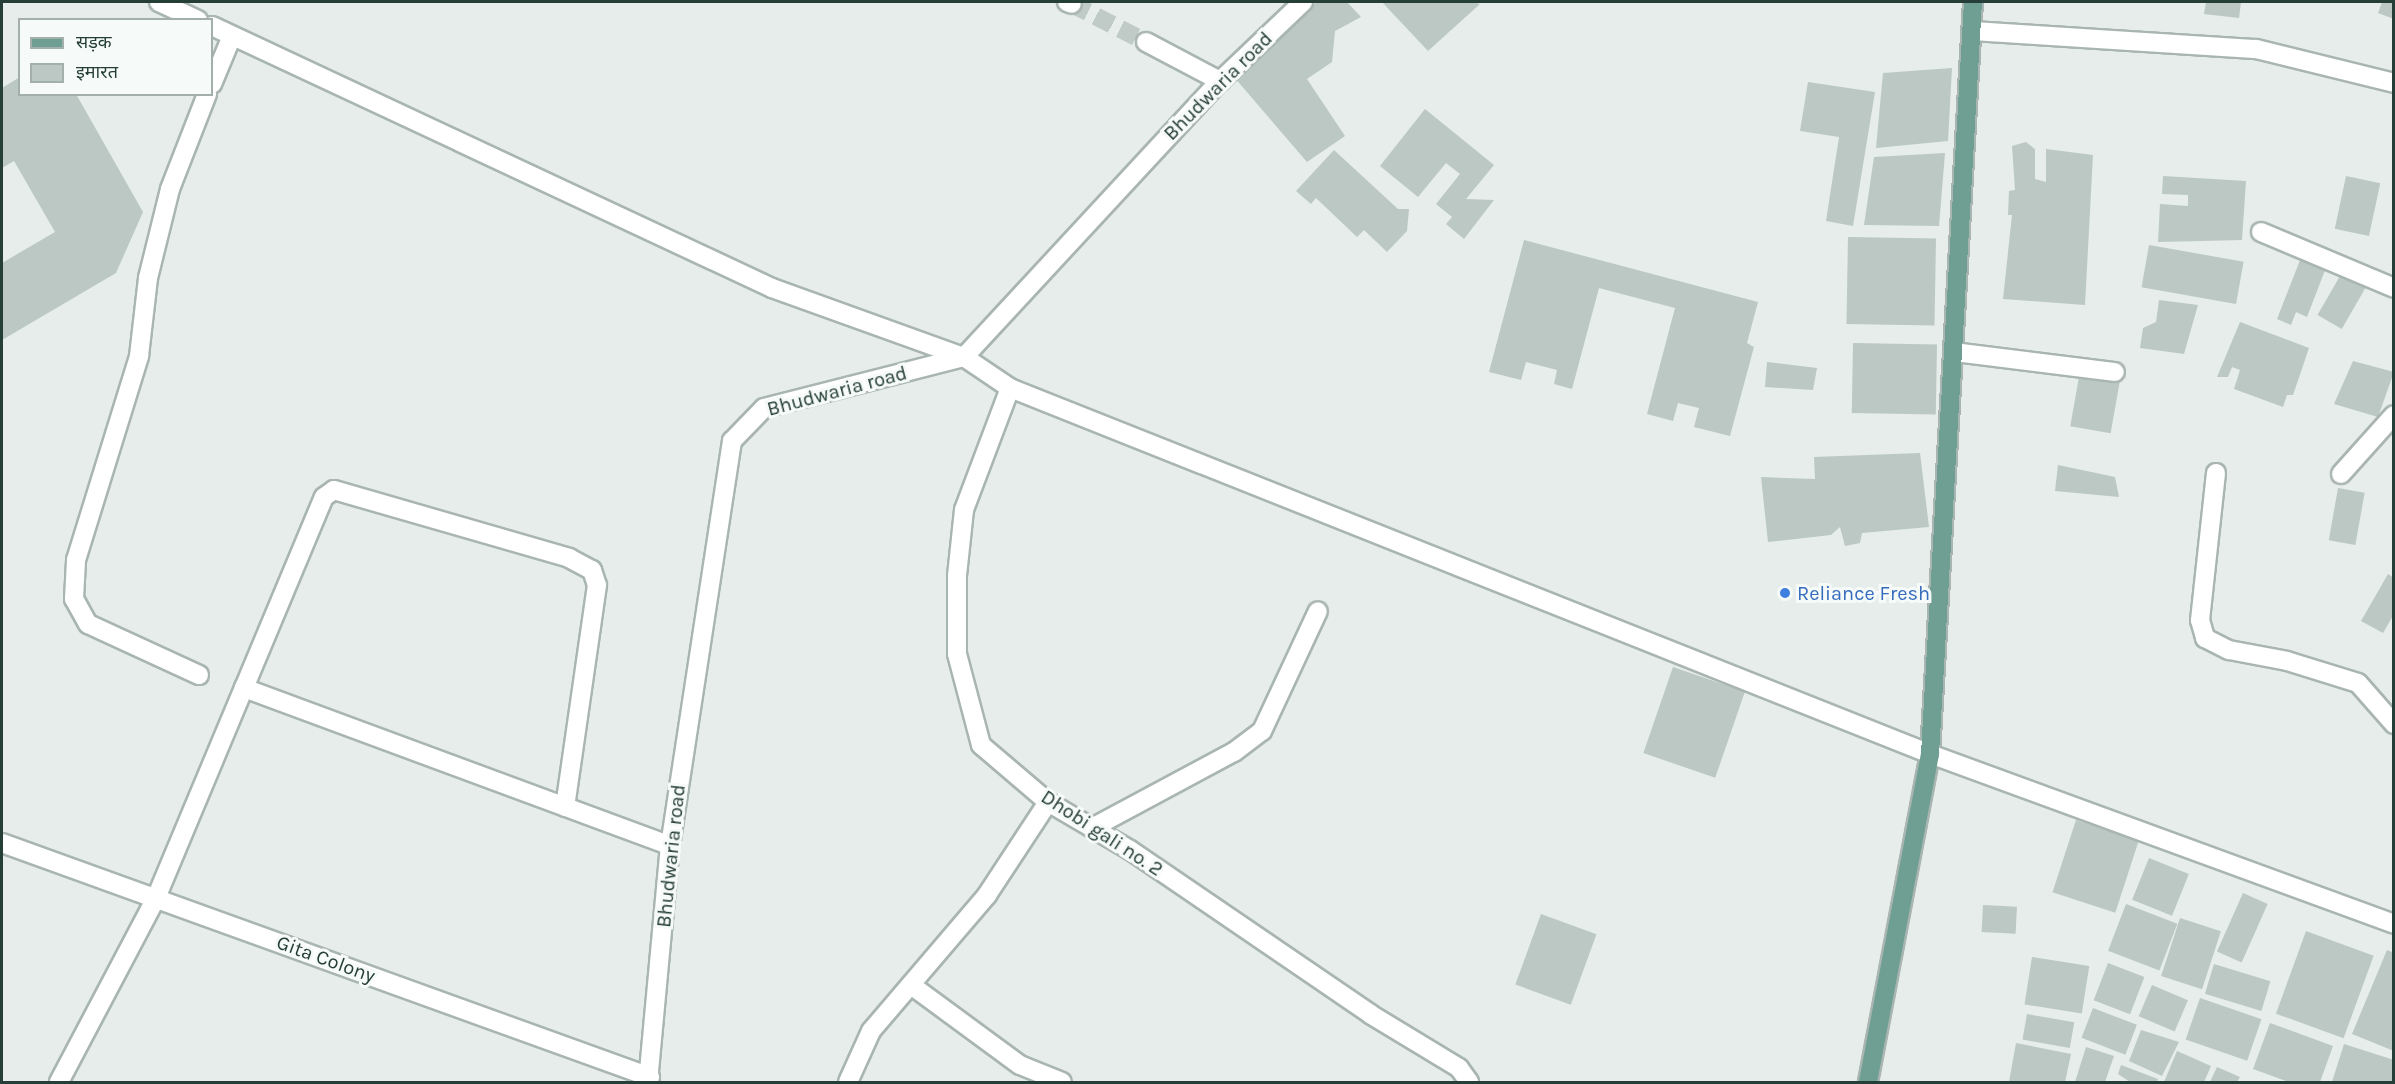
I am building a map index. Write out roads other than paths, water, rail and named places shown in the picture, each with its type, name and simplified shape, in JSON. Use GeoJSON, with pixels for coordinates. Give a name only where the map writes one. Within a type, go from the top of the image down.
{"type":"FeatureCollection","features":[{"type":"Feature","properties":{"kind":"main road"},"geometry":{"type":"LineString","coordinates":[[1868,1083],[1930,754],[1974,31],[1973,2]]}},
{"type":"Feature","properties":{"kind":"street"},"geometry":{"type":"LineString","coordinates":[[159,2],[194,18]]}},
{"type":"Feature","properties":{"kind":"street","name":"Bhudwaria road"},"geometry":{"type":"LineString","coordinates":[[649,1080],[670,846],[732,441],[764,408],[964,357],[1292,5]]}},
{"type":"Feature","properties":{"kind":"street"},"geometry":{"type":"LineString","coordinates":[[213,26],[772,288],[964,357],[1010,388],[1930,754],[2394,924]]}},
{"type":"Feature","properties":{"kind":"street"},"geometry":{"type":"LineString","coordinates":[[1974,31],[2256,49],[2394,83]]}},
{"type":"Feature","properties":{"kind":"street"},"geometry":{"type":"LineString","coordinates":[[213,82],[232,36]]}},
{"type":"Feature","properties":{"kind":"street"},"geometry":{"type":"LineString","coordinates":[[1146,42],[1220,81]]}},
{"type":"Feature","properties":{"kind":"street"},"geometry":{"type":"LineString","coordinates":[[199,675],[88,624],[74,599],[76,560],[139,356],[148,278],[170,189],[206,96]]}},
{"type":"Feature","properties":{"kind":"street"},"geometry":{"type":"LineString","coordinates":[[2261,232],[2394,288]]}},
{"type":"Feature","properties":{"kind":"street"},"geometry":{"type":"LineString","coordinates":[[1954,352],[2115,372]]}},
{"type":"Feature","properties":{"kind":"street","name":"Dhobi gali no. 2"},"geometry":{"type":"LineString","coordinates":[[1010,388],[964,510],[957,654],[981,744],[1048,802],[1092,828],[1466,1073],[1469,1083]]}},
{"type":"Feature","properties":{"kind":"street"},"geometry":{"type":"LineString","coordinates":[[2341,474],[2394,415]]}},
{"type":"Feature","properties":{"kind":"street"},"geometry":{"type":"LineString","coordinates":[[2216,473],[2200,620],[2205,638],[2229,650],[2288,661],[2358,683],[2394,723]]}},
{"type":"Feature","properties":{"kind":"street"},"geometry":{"type":"LineString","coordinates":[[59,1083],[156,898],[324,496],[334,490],[569,558],[592,570],[597,585],[565,807]]}},
{"type":"Feature","properties":{"kind":"street"},"geometry":{"type":"LineString","coordinates":[[1092,828],[1234,752],[1262,731],[1318,610]]}},
{"type":"Feature","properties":{"kind":"street"},"geometry":{"type":"LineString","coordinates":[[244,688],[670,846]]}},
{"type":"Feature","properties":{"kind":"street"},"geometry":{"type":"LineString","coordinates":[[848,1083],[871,1031],[987,895],[1048,802]]}},
{"type":"Feature","properties":{"kind":"street","name":"Gita Colony"},"geometry":{"type":"LineString","coordinates":[[2,843],[649,1080]]}},
{"type":"Feature","properties":{"kind":"street"},"geometry":{"type":"LineString","coordinates":[[911,985],[1020,1065],[1062,1083]]}},
{"type":"Feature","properties":{"kind":"tunnel"},"geometry":{"type":"LineString","coordinates":[[1072,4],[1146,42]]}},
{"type":"Feature","properties":{"kind":"place","name":"Reliance Fresh"},"geometry":{"type":"Point","coordinates":[1785,593]}}]}
